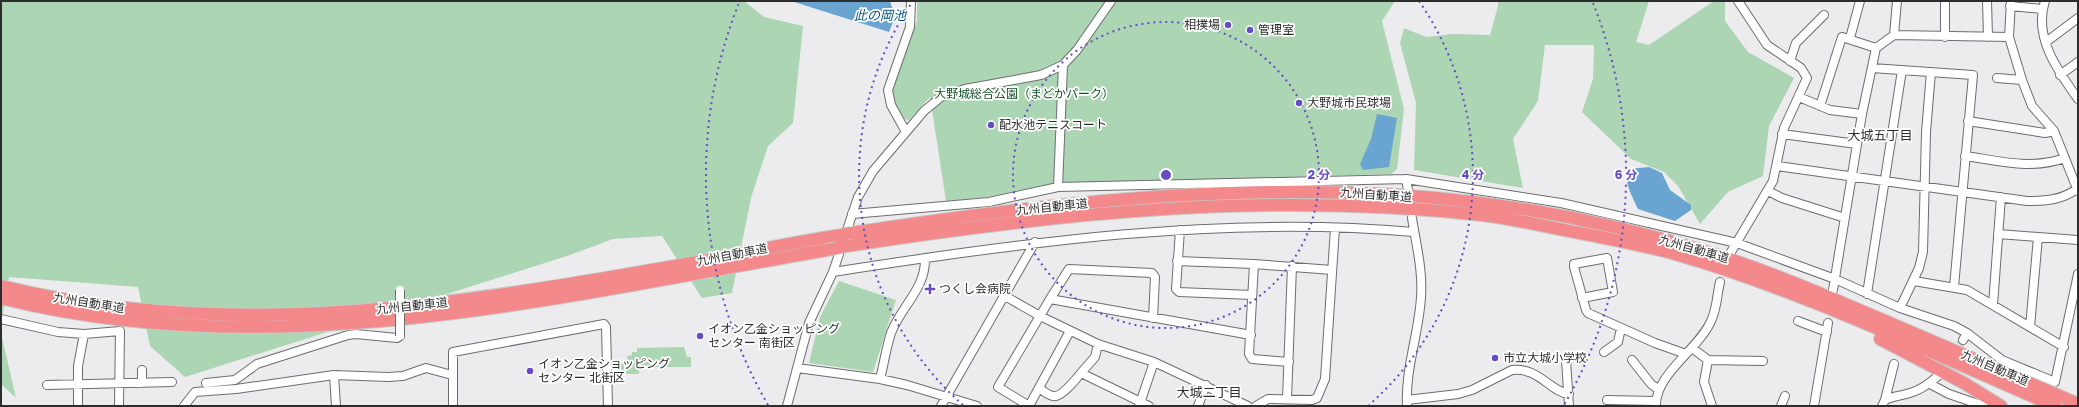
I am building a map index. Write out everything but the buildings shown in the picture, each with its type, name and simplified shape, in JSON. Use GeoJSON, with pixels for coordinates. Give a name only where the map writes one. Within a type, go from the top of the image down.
{"type":"FeatureCollection","features":[{"type":"Feature","properties":{"kind":"highway","name":"九州自動車道"},"geometry":{"type":"LineString","coordinates":[[1,286],[77,303],[164,313],[262,316],[334,313],[425,306],[493,296],[851,233],[1078,204],[1232,193],[1361,193],[1504,207],[1578,219],[1677,243],[1721,256],[1827,295],[2078,404]]}},
{"type":"Feature","properties":{"kind":"highway","name":"九州自動車道"},"geometry":{"type":"LineString","coordinates":[[1,298],[76,314],[164,324],[262,327],[378,321],[510,306],[589,294],[846,246],[936,232],[1080,215],[1189,206],[1273,204],[1417,209],[1484,215],[1623,241],[1718,268],[1810,301],[2055,406]]}},
{"type":"Feature","properties":{"kind":"highway"},"geometry":{"type":"LineString","coordinates":[[1672,254],[1762,286],[1827,314],[1918,358],[2001,406]]}},
{"type":"Feature","properties":{"kind":"highway"},"geometry":{"type":"LineString","coordinates":[[2001,371],[2078,399]]}},
{"type":"Feature","properties":{"kind":"street"},"geometry":{"type":"LineString","coordinates":[[906,132],[891,104],[888,90],[910,27],[912,13],[911,1]]}},
{"type":"Feature","properties":{"kind":"street"},"geometry":{"type":"LineString","coordinates":[[787,406],[809,323],[833,272],[858,197],[868,178],[906,132],[932,104],[953,92],[1041,75],[1063,65],[1077,50],[1111,1]]}},
{"type":"Feature","properties":{"kind":"street"},"geometry":{"type":"LineString","coordinates":[[1731,252],[1768,191],[1777,166],[1782,134],[1807,78],[1801,68],[1767,45],[1738,1]]}},
{"type":"Feature","properties":{"kind":"street"},"geometry":{"type":"LineString","coordinates":[[1850,38],[1860,1]]}},
{"type":"Feature","properties":{"kind":"street"},"geometry":{"type":"LineString","coordinates":[[1894,35],[1897,1]]}},
{"type":"Feature","properties":{"kind":"street"},"geometry":{"type":"LineString","coordinates":[[1945,1],[1945,37]]}},
{"type":"Feature","properties":{"kind":"street"},"geometry":{"type":"LineString","coordinates":[[1987,1],[1988,36]]}},
{"type":"Feature","properties":{"kind":"street"},"geometry":{"type":"LineString","coordinates":[[2045,1],[2042,9],[2041,26],[2046,42],[2054,64],[2060,75],[2078,99]]}},
{"type":"Feature","properties":{"kind":"street"},"geometry":{"type":"LineString","coordinates":[[1777,166],[2027,201],[2052,200],[2078,189],[2054,131],[2032,106],[2022,80],[2009,37],[2010,4],[2042,9]]}},
{"type":"Feature","properties":{"kind":"street"},"geometry":{"type":"LineString","coordinates":[[1790,61],[1796,43],[1824,15]]}},
{"type":"Feature","properties":{"kind":"street"},"geometry":{"type":"LineString","coordinates":[[2046,42],[2078,18]]}},
{"type":"Feature","properties":{"kind":"street"},"geometry":{"type":"LineString","coordinates":[[1833,290],[1862,114],[1876,48],[1894,35],[2009,37]]}},
{"type":"Feature","properties":{"kind":"street"},"geometry":{"type":"LineString","coordinates":[[1820,106],[1842,38],[1850,38],[1876,48]]}},
{"type":"Feature","properties":{"kind":"street"},"geometry":{"type":"LineString","coordinates":[[2060,75],[2078,62]]}},
{"type":"Feature","properties":{"kind":"street"},"geometry":{"type":"LineString","coordinates":[[1058,187],[1063,65]]}},
{"type":"Feature","properties":{"kind":"street"},"geometry":{"type":"LineString","coordinates":[[1872,68],[1973,75],[1954,287]]}},
{"type":"Feature","properties":{"kind":"street"},"geometry":{"type":"LineString","coordinates":[[1867,294],[1902,70]]}},
{"type":"Feature","properties":{"kind":"street"},"geometry":{"type":"LineString","coordinates":[[1900,308],[1914,280],[1923,252],[1926,187],[1926,132],[1931,72]]}},
{"type":"Feature","properties":{"kind":"street"},"geometry":{"type":"LineString","coordinates":[[1996,78],[2022,80]]}},
{"type":"Feature","properties":{"kind":"street"},"geometry":{"type":"LineString","coordinates":[[1799,97],[1830,110],[1862,114]]}},
{"type":"Feature","properties":{"kind":"street"},"geometry":{"type":"LineString","coordinates":[[1968,121],[2045,133],[2054,131]]}},
{"type":"Feature","properties":{"kind":"street"},"geometry":{"type":"LineString","coordinates":[[1782,134],[1857,144]]}},
{"type":"Feature","properties":{"kind":"street"},"geometry":{"type":"LineString","coordinates":[[1965,156],[2028,165],[2044,164],[2065,158]]}},
{"type":"Feature","properties":{"kind":"street"},"geometry":{"type":"LineString","coordinates":[[852,214],[989,202],[1058,187],[1406,179],[1561,203],[1737,243],[1835,279],[1900,308],[1954,326],[1965,337],[2002,360],[2055,382],[2064,347],[2078,274]]}},
{"type":"Feature","properties":{"kind":"street"},"geometry":{"type":"LineString","coordinates":[[1406,179],[1408,190]]}},
{"type":"Feature","properties":{"kind":"street"},"geometry":{"type":"LineString","coordinates":[[1768,191],[1782,198],[1845,218]]}},
{"type":"Feature","properties":{"kind":"street"},"geometry":{"type":"LineString","coordinates":[[1992,305],[2001,197]]}},
{"type":"Feature","properties":{"kind":"street"},"geometry":{"type":"LineString","coordinates":[[1412,218],[1420,270],[1421,296],[1407,386],[1407,403],[1472,390],[1512,370],[1518,369],[1531,373],[1546,381],[1560,392],[1569,394]]}},
{"type":"Feature","properties":{"kind":"street"},"geometry":{"type":"LineString","coordinates":[[833,272],[1035,242],[1110,234],[1276,227],[1414,232]]}},
{"type":"Feature","properties":{"kind":"street"},"geometry":{"type":"LineString","coordinates":[[1256,406],[1268,399],[1312,400],[1317,398],[1326,378],[1335,228]]}},
{"type":"Feature","properties":{"kind":"street"},"geometry":{"type":"LineString","coordinates":[[1180,230],[1176,289],[1179,292],[1252,295]]}},
{"type":"Feature","properties":{"kind":"street"},"geometry":{"type":"LineString","coordinates":[[1998,234],[2078,240]]}},
{"type":"Feature","properties":{"kind":"street"},"geometry":{"type":"LineString","coordinates":[[2030,327],[2038,237]]}},
{"type":"Feature","properties":{"kind":"street"},"geometry":{"type":"LineString","coordinates":[[941,406],[1035,242]]}},
{"type":"Feature","properties":{"kind":"street"},"geometry":{"type":"LineString","coordinates":[[880,379],[891,333],[921,282],[925,258]]}},
{"type":"Feature","properties":{"kind":"street"},"geometry":{"type":"LineString","coordinates":[[1582,298],[1613,292],[1607,258],[1574,264],[1582,298],[1588,313],[1621,328],[1689,351],[1708,360],[1763,361]]}},
{"type":"Feature","properties":{"kind":"street"},"geometry":{"type":"LineString","coordinates":[[1177,261],[1292,266],[1332,270]]}},
{"type":"Feature","properties":{"kind":"street"},"geometry":{"type":"LineString","coordinates":[[1254,264],[1249,354],[1252,359],[1289,362]]}},
{"type":"Feature","properties":{"kind":"street"},"geometry":{"type":"LineString","coordinates":[[1287,399],[1292,266]]}},
{"type":"Feature","properties":{"kind":"street"},"geometry":{"type":"LineString","coordinates":[[1070,331],[1029,406],[998,387],[1069,269],[1152,273],[1155,277],[1153,318]]}},
{"type":"Feature","properties":{"kind":"street"},"geometry":{"type":"LineString","coordinates":[[1914,280],[1967,290],[2064,347]]}},
{"type":"Feature","properties":{"kind":"street"},"geometry":{"type":"LineString","coordinates":[[1607,400],[1656,404],[1659,390],[1666,378],[1712,321],[1720,282]]}},
{"type":"Feature","properties":{"kind":"street"},"geometry":{"type":"LineString","coordinates":[[206,383],[235,380],[257,364],[348,335],[356,334],[397,338],[400,336],[400,290]]}},
{"type":"Feature","properties":{"kind":"street"},"geometry":{"type":"LineString","coordinates":[[1005,296],[1040,316],[1098,344],[1154,362],[1206,385],[1248,406]]}},
{"type":"Feature","properties":{"kind":"street"},"geometry":{"type":"LineString","coordinates":[[1050,299],[1251,335]]}},
{"type":"Feature","properties":{"kind":"street"},"geometry":{"type":"LineString","coordinates":[[1,319],[58,332],[84,334],[120,331],[119,406]]}},
{"type":"Feature","properties":{"kind":"street"},"geometry":{"type":"LineString","coordinates":[[1798,320],[1827,332]]}},
{"type":"Feature","properties":{"kind":"street"},"geometry":{"type":"LineString","coordinates":[[1814,406],[1828,323]]}},
{"type":"Feature","properties":{"kind":"street"},"geometry":{"type":"LineString","coordinates":[[453,406],[452,354],[455,351],[604,324],[606,327],[608,406]]}},
{"type":"Feature","properties":{"kind":"street"},"geometry":{"type":"LineString","coordinates":[[1604,352],[1618,342],[1621,328]]}},
{"type":"Feature","properties":{"kind":"street"},"geometry":{"type":"LineString","coordinates":[[78,406],[78,366],[84,334]]}},
{"type":"Feature","properties":{"kind":"street"},"geometry":{"type":"LineString","coordinates":[[1038,388],[1053,396],[1058,396],[1074,381],[1095,357],[1098,344]]}},
{"type":"Feature","properties":{"kind":"street"},"geometry":{"type":"LineString","coordinates":[[1566,360],[1569,406]]}},
{"type":"Feature","properties":{"kind":"street"},"geometry":{"type":"LineString","coordinates":[[1632,360],[1644,377],[1659,390]]}},
{"type":"Feature","properties":{"kind":"street"},"geometry":{"type":"LineString","coordinates":[[1708,360],[1704,382],[1712,406]]}},
{"type":"Feature","properties":{"kind":"street"},"geometry":{"type":"LineString","coordinates":[[1140,404],[1154,362]]}},
{"type":"Feature","properties":{"kind":"street"},"geometry":{"type":"LineString","coordinates":[[1884,403],[1894,364]]}},
{"type":"Feature","properties":{"kind":"street"},"geometry":{"type":"LineString","coordinates":[[184,406],[195,392],[236,389],[334,375],[388,378],[403,376],[426,368],[452,375]]}},
{"type":"Feature","properties":{"kind":"street"},"geometry":{"type":"LineString","coordinates":[[797,368],[880,379],[947,396],[977,406]]}},
{"type":"Feature","properties":{"kind":"street"},"geometry":{"type":"LineString","coordinates":[[142,370],[142,383]]}},
{"type":"Feature","properties":{"kind":"street"},"geometry":{"type":"LineString","coordinates":[[1080,373],[1140,404],[1149,406]]}},
{"type":"Feature","properties":{"kind":"street"},"geometry":{"type":"LineString","coordinates":[[334,375],[336,406]]}},
{"type":"Feature","properties":{"kind":"street"},"geometry":{"type":"LineString","coordinates":[[1884,403],[1901,394],[1910,394],[1930,384],[1938,376]]}},
{"type":"Feature","properties":{"kind":"street"},"geometry":{"type":"LineString","coordinates":[[47,385],[172,382]]}},
{"type":"Feature","properties":{"kind":"street"},"geometry":{"type":"LineString","coordinates":[[1930,384],[1949,394],[1984,406]]}},
{"type":"Feature","properties":{"kind":"street"},"geometry":{"type":"LineString","coordinates":[[1198,406],[1206,385]]}},
{"type":"Feature","properties":{"kind":"street"},"geometry":{"type":"LineString","coordinates":[[1781,406],[1785,396]]}},
{"type":"Feature","properties":{"kind":"green space"},"geometry":{"type":"Polygon","coordinates":[[[1,1],[744,1],[764,17],[803,26],[793,123],[768,146],[751,198],[732,293],[702,298],[662,236],[613,239],[570,255],[185,377],[150,346],[138,287],[9,277],[1,324],[1,1]]]}},
{"type":"Feature","properties":{"kind":"green space","name":"大野城総合公園（まどかパーク）"},"geometry":{"type":"Polygon","coordinates":[[[917,1],[1395,1],[1382,21],[1404,109],[1397,169],[1391,174],[1050,184],[987,197],[946,201],[930,97],[909,120],[905,119],[893,102],[891,91],[917,21],[917,1]]]}},
{"type":"Feature","properties":{"kind":"green space"},"geometry":{"type":"Polygon","coordinates":[[[1498,1],[1649,1],[1636,42],[1649,45],[1714,1],[1725,1],[1725,21],[1748,52],[1794,78],[1769,126],[1763,176],[1728,192],[1700,224],[1678,186],[1664,172],[1631,159],[1582,112],[1593,79],[1594,45],[1545,45],[1538,101],[1513,139],[1523,188],[1414,170],[1416,103],[1400,43],[1404,28],[1426,37],[1452,34],[1490,35],[1498,1]]]}},
{"type":"Feature","properties":{"kind":"green space"},"geometry":{"type":"Polygon","coordinates":[[[839,281],[896,300],[873,372],[809,363],[820,317],[839,281]]]}},
{"type":"Feature","properties":{"kind":"green space"},"geometry":{"type":"Polygon","coordinates":[[[1,333],[16,398],[1,384],[1,333]]]}},
{"type":"Feature","properties":{"kind":"green space"},"geometry":{"type":"Polygon","coordinates":[[[684,347],[687,357],[691,357],[691,367],[639,367],[639,374],[616,374],[616,365],[627,363],[627,356],[632,355],[632,352],[637,352],[637,348],[684,347]]]}},
{"type":"Feature","properties":{"kind":"water","name":"此の岡池"},"geometry":{"type":"Polygon","coordinates":[[[791,1],[890,1],[895,17],[889,32],[791,1]]]}},
{"type":"Feature","properties":{"kind":"water"},"geometry":{"type":"Polygon","coordinates":[[[1377,114],[1397,118],[1389,167],[1363,170],[1360,164],[1371,139],[1377,114]]]}},
{"type":"Feature","properties":{"kind":"water"},"geometry":{"type":"Polygon","coordinates":[[[1649,167],[1662,173],[1670,190],[1691,205],[1691,210],[1675,221],[1638,209],[1628,184],[1628,169],[1649,167]]]}},
{"type":"Feature","properties":{"kind":"tunnel"},"geometry":{"type":"LineString","coordinates":[[1939,374],[1963,340]]}},
{"type":"Feature","properties":{"kind":"place","name":"相撲場"},"geometry":{"type":"Point","coordinates":[1228,25]}},
{"type":"Feature","properties":{"kind":"place","name":"管理室"},"geometry":{"type":"Point","coordinates":[1250,30]}},
{"type":"Feature","properties":{"kind":"place","name":"大野城市民球場"},"geometry":{"type":"Point","coordinates":[1299,103]}},
{"type":"Feature","properties":{"kind":"place","name":"配水池テニスコート"},"geometry":{"type":"Point","coordinates":[991,125]}},
{"type":"Feature","properties":{"kind":"place","name":"つくし会病院"},"geometry":{"type":"Point","coordinates":[930,289]}},
{"type":"Feature","properties":{"kind":"place","name":"イオン乙金ショッピング センター 南街区"},"geometry":{"type":"Point","coordinates":[700,336]}},
{"type":"Feature","properties":{"kind":"place","name":"市立大城小学校"},"geometry":{"type":"Point","coordinates":[1495,358]}},
{"type":"Feature","properties":{"kind":"place","name":"イオン乙金ショッピング センター 北街区"},"geometry":{"type":"Point","coordinates":[530,371]}},
{"type":"Feature","properties":{"kind":"district","name":"大城五丁目"},"geometry":{"type":"Point","coordinates":[1880,135]}},
{"type":"Feature","properties":{"kind":"district","name":"大城二丁目"},"geometry":{"type":"Point","coordinates":[1209,392]}}]}
